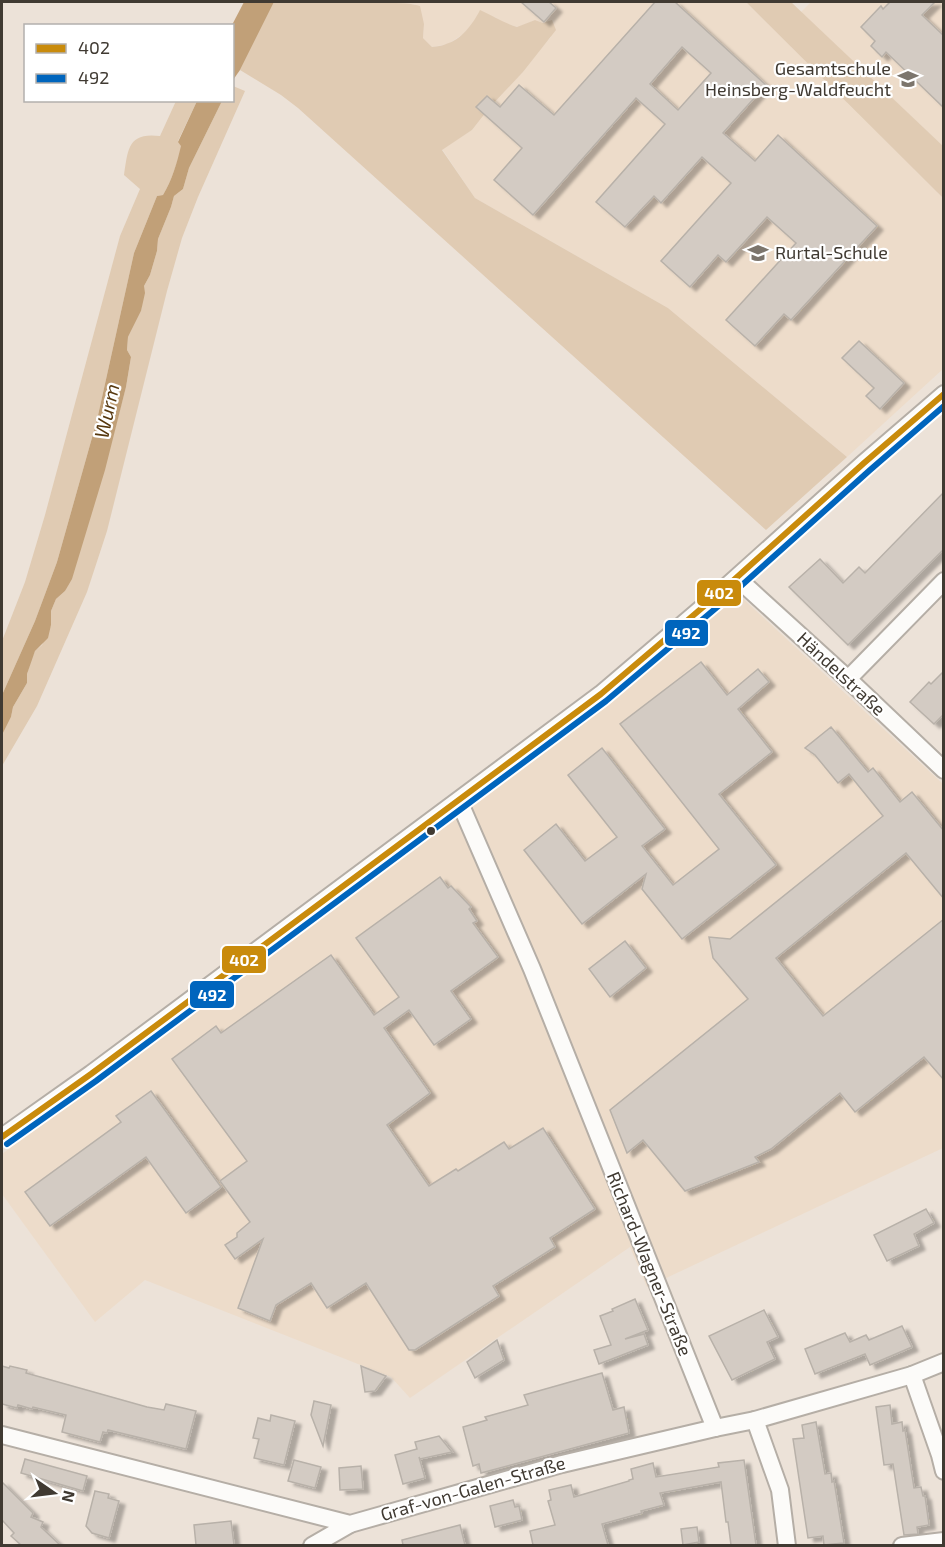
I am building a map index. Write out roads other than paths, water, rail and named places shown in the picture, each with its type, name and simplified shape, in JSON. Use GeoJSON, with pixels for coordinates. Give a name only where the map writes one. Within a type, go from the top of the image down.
{"type":"FeatureCollection","features":[{"type":"Feature","properties":{"kind":"street"},"geometry":{"type":"LineString","coordinates":[[2,1137],[91,1074],[601,694],[737,578],[944,394]]}},
{"type":"Feature","properties":{"kind":"street","name":"Händelstraße"},"geometry":{"type":"LineString","coordinates":[[737,578],[940,760]]}},
{"type":"Feature","properties":{"kind":"street"},"geometry":{"type":"LineString","coordinates":[[848,679],[944,581]]}},
{"type":"Feature","properties":{"kind":"street","name":"Richard-Wagner-Straße"},"geometry":{"type":"LineString","coordinates":[[459,801],[532,969],[715,1428]]}},
{"type":"Feature","properties":{"kind":"street","name":"Graf-von-Galen-Straße"},"geometry":{"type":"LineString","coordinates":[[312,1545],[350,1524],[562,1464],[755,1420],[912,1375],[944,1362]]}},
{"type":"Feature","properties":{"kind":"street"},"geometry":{"type":"LineString","coordinates":[[912,1375],[944,1471]]}},
{"type":"Feature","properties":{"kind":"street"},"geometry":{"type":"LineString","coordinates":[[755,1420],[780,1490],[787,1545]]}},
{"type":"Feature","properties":{"kind":"street"},"geometry":{"type":"LineString","coordinates":[[2,1435],[350,1524]]}},
{"type":"Feature","properties":{"kind":"street"},"geometry":{"type":"LineString","coordinates":[[902,1545],[944,1541]]}},
{"type":"Feature","properties":{"kind":"water"},"geometry":{"type":"Polygon","coordinates":[[[244,2],[274,2],[234,79],[234,24],[244,2]]]}},
{"type":"Feature","properties":{"kind":"water","name":"Wurm"},"geometry":{"type":"Polygon","coordinates":[[[197,102],[222,102],[189,168],[183,189],[174,196],[158,239],[150,275],[144,286],[145,293],[141,311],[128,337],[127,350],[131,357],[126,387],[105,470],[72,579],[65,591],[56,599],[51,611],[48,638],[35,651],[27,674],[27,683],[13,707],[2,735],[2,695],[35,621],[57,562],[97,420],[134,253],[157,196],[163,195],[172,177],[181,146],[178,142],[197,102]]]}},
{"type":"Feature","properties":{"kind":"place","name":"Gesamtschule Heinsberg-Waldfeucht"},"geometry":{"type":"Point","coordinates":[908,79]}},
{"type":"Feature","properties":{"kind":"place","name":"Rurtal-Schule"},"geometry":{"type":"Point","coordinates":[758,253]}}]}
